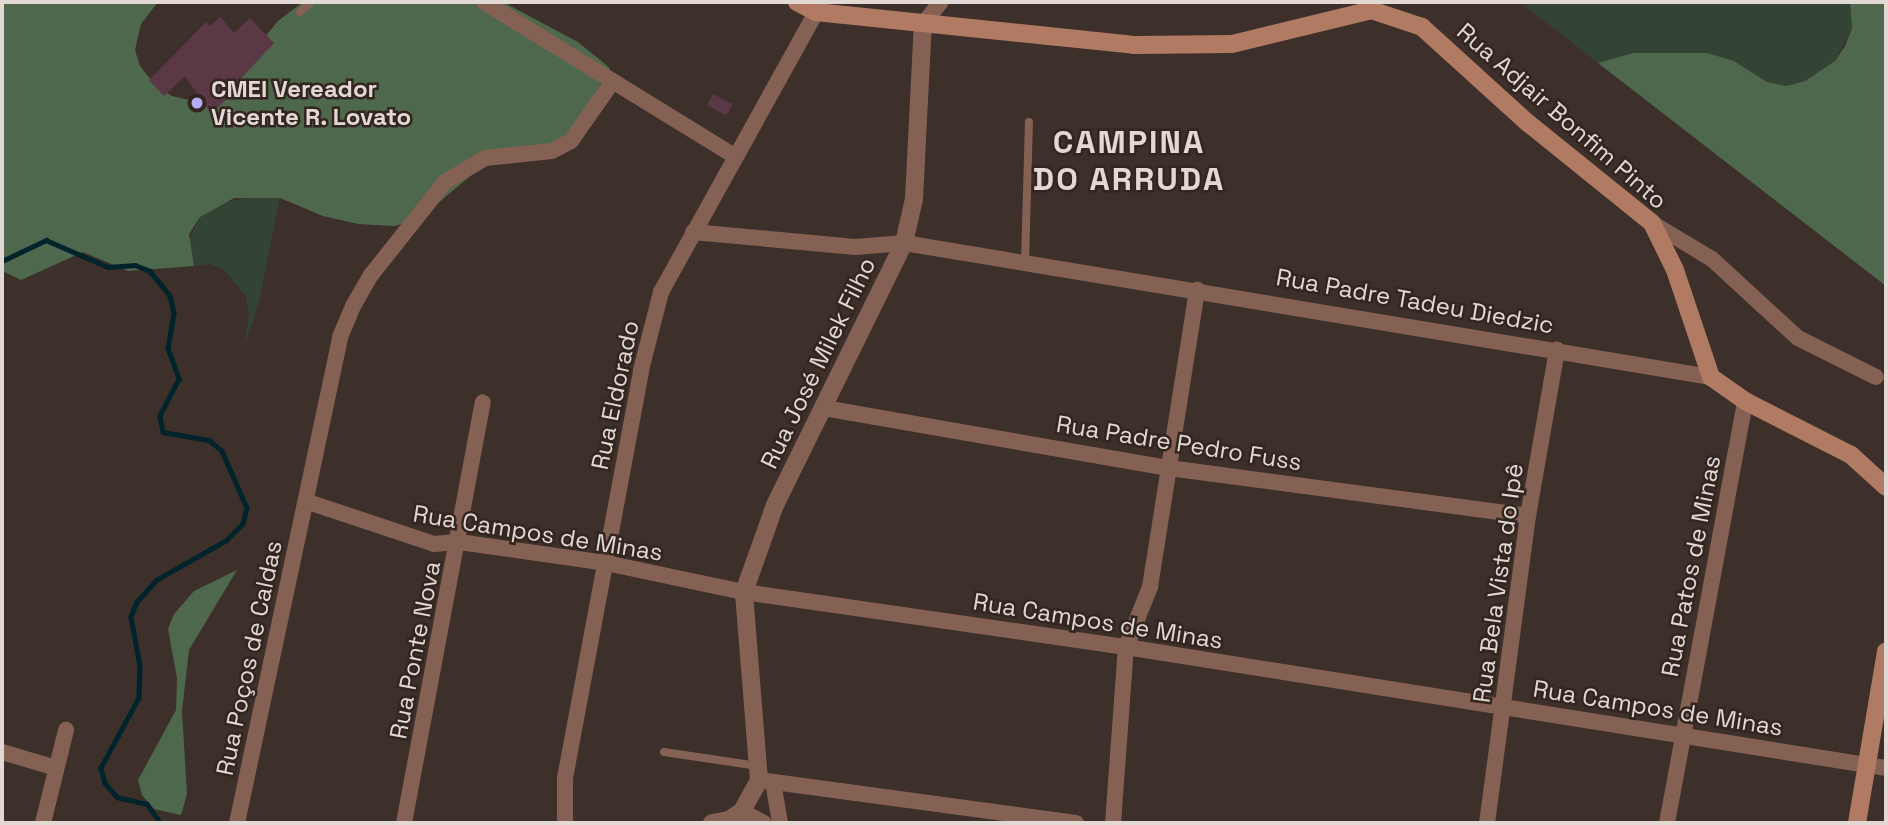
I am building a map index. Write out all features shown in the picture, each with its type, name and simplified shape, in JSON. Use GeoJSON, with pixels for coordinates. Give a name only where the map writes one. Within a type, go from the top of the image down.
{"type":"FeatureCollection","features":[{"type":"Feature","properties":{"kind":"main road"},"geometry":{"type":"LineString","coordinates":[[797,2],[816,12],[923,24],[1134,45],[1194,46],[1232,44],[1373,6]]}},
{"type":"Feature","properties":{"kind":"main road","name":"Rua Adjair Bonfim Pinto"},"geometry":{"type":"LineString","coordinates":[[1373,6],[1422,27],[1528,123],[1652,223],[1675,270],[1711,377]]}},
{"type":"Feature","properties":{"kind":"main road","name":"Rua Padre Tadeu Diedzic"},"geometry":{"type":"LineString","coordinates":[[1711,377],[1745,401],[1851,455],[1886,487]]}},
{"type":"Feature","properties":{"kind":"main road"},"geometry":{"type":"LineString","coordinates":[[1857,823],[1886,651]]}},
{"type":"Feature","properties":{"kind":"street"},"geometry":{"type":"LineString","coordinates":[[484,2],[734,156]]}},
{"type":"Feature","properties":{"kind":"street"},"geometry":{"type":"LineString","coordinates":[[923,24],[941,2]]}},
{"type":"Feature","properties":{"kind":"street","name":"Rua Eldorado"},"geometry":{"type":"LineString","coordinates":[[565,823],[565,778],[641,370],[661,292],[816,12]]}},
{"type":"Feature","properties":{"kind":"street","name":"Rua José Milek Filho"},"geometry":{"type":"LineString","coordinates":[[763,776],[744,592],[775,505],[904,243],[914,199],[923,24]]}},
{"type":"Feature","properties":{"kind":"street","name":"Rua Poços de Caldas"},"geometry":{"type":"LineString","coordinates":[[237,823],[266,673],[308,502],[340,337],[371,275],[445,181],[485,158],[552,151],[570,141],[613,81]]}},
{"type":"Feature","properties":{"kind":"street"},"geometry":{"type":"LineString","coordinates":[[1652,223],[1712,259],[1798,338],[1876,377]]}},
{"type":"Feature","properties":{"kind":"street","name":"Rua Padre Tadeu Diedzic"},"geometry":{"type":"LineString","coordinates":[[693,232],[855,247],[904,243],[1711,377]]}},
{"type":"Feature","properties":{"kind":"street"},"geometry":{"type":"LineString","coordinates":[[1113,823],[1126,648],[1150,587],[1197,290]]}},
{"type":"Feature","properties":{"kind":"street","name":"Rua Bela Vista do Ipê"},"geometry":{"type":"LineString","coordinates":[[1487,823],[1528,516],[1556,350]]}},
{"type":"Feature","properties":{"kind":"street","name":"Rua Patos de Minas"},"geometry":{"type":"LineString","coordinates":[[1667,823],[1745,401]]}},
{"type":"Feature","properties":{"kind":"street","name":"Rua Ponte Nova"},"geometry":{"type":"LineString","coordinates":[[404,823],[459,542],[483,402]]}},
{"type":"Feature","properties":{"kind":"street","name":"Rua Padre Pedro Fuss"},"geometry":{"type":"LineString","coordinates":[[824,408],[1169,468],[1528,516]]}},
{"type":"Feature","properties":{"kind":"street","name":"Rua Campos de Minas"},"geometry":{"type":"LineString","coordinates":[[308,502],[434,544],[459,542],[606,563],[744,592],[1126,648],[1886,768]]}},
{"type":"Feature","properties":{"kind":"street"},"geometry":{"type":"LineString","coordinates":[[43,823],[66,730]]}},
{"type":"Feature","properties":{"kind":"street"},"geometry":{"type":"LineString","coordinates":[[2,752],[56,768]]}},
{"type":"Feature","properties":{"kind":"street"},"geometry":{"type":"LineString","coordinates":[[712,823],[742,811],[763,776]]}},
{"type":"Feature","properties":{"kind":"street"},"geometry":{"type":"LineString","coordinates":[[763,776],[780,823]]}},
{"type":"Feature","properties":{"kind":"street"},"geometry":{"type":"LineString","coordinates":[[763,776],[1076,823]]}},
{"type":"Feature","properties":{"kind":"street"},"geometry":{"type":"LineString","coordinates":[[742,811],[764,823]]}},
{"type":"Feature","properties":{"kind":"lane"},"geometry":{"type":"LineString","coordinates":[[300,12],[311,2]]}},
{"type":"Feature","properties":{"kind":"lane"},"geometry":{"type":"LineString","coordinates":[[1026,262],[1029,122]]}},
{"type":"Feature","properties":{"kind":"lane"},"geometry":{"type":"LineString","coordinates":[[664,752],[763,776]]}},
{"type":"Feature","properties":{"kind":"green space"},"geometry":{"type":"Polygon","coordinates":[[[2,2],[158,2],[141,24],[135,50],[140,66],[156,86],[172,96],[197,102],[215,98],[278,21],[303,2],[503,2],[578,42],[610,68],[567,140],[481,167],[418,220],[394,226],[358,224],[323,216],[280,198],[234,198],[200,217],[189,234],[194,266],[128,271],[83,252],[21,280],[2,271],[2,2]]]}},
{"type":"Feature","properties":{"kind":"green space"},"geometry":{"type":"Polygon","coordinates":[[[1520,2],[1850,2],[1852,28],[1835,61],[1805,81],[1786,86],[1767,82],[1734,61],[1633,53],[1598,63],[1520,2]]]}},
{"type":"Feature","properties":{"kind":"green space"},"geometry":{"type":"Polygon","coordinates":[[[1850,2],[1886,2],[1886,286],[1598,63],[1633,53],[1707,53],[1734,61],[1767,82],[1786,86],[1805,81],[1835,61],[1852,28],[1850,2]]]}},
{"type":"Feature","properties":{"kind":"green space"},"geometry":{"type":"Polygon","coordinates":[[[261,195],[280,198],[260,298],[244,349],[249,314],[246,296],[225,271],[210,264],[194,266],[187,244],[200,217],[217,204],[261,195]]]}},
{"type":"Feature","properties":{"kind":"green space"},"geometry":{"type":"Polygon","coordinates":[[[237,570],[189,650],[182,711],[187,794],[181,815],[154,809],[142,795],[138,780],[176,710],[177,678],[168,629],[174,614],[194,591],[237,570]]]}},
{"type":"Feature","properties":{"kind":"building"},"geometry":{"type":"Polygon","coordinates":[[[220,17],[234,33],[250,18],[274,43],[236,84],[239,87],[211,114],[185,76],[164,96],[149,80],[206,22],[210,26],[220,17]]]}},
{"type":"Feature","properties":{"kind":"building"},"geometry":{"type":"Polygon","coordinates":[[[713,94],[733,104],[727,116],[707,106],[713,94]]]}},
{"type":"Feature","properties":{"kind":"waterway"},"geometry":{"type":"LineString","coordinates":[[2,261],[46,240],[108,267],[135,265],[150,271],[170,296],[174,314],[168,348],[179,379],[160,416],[163,432],[209,440],[222,451],[247,508],[243,524],[226,541],[157,580],[137,602],[131,617],[140,666],[139,698],[101,768],[105,783],[117,797],[147,804],[161,823]]}},
{"type":"Feature","properties":{"kind":"place","name":"CMEI Vereador Vicente R. Lovato"},"geometry":{"type":"Point","coordinates":[197,103]}},
{"type":"Feature","properties":{"kind":"district","name":"CAMPINA DO ARRUDA"},"geometry":{"type":"Point","coordinates":[1129,162]}}]}
